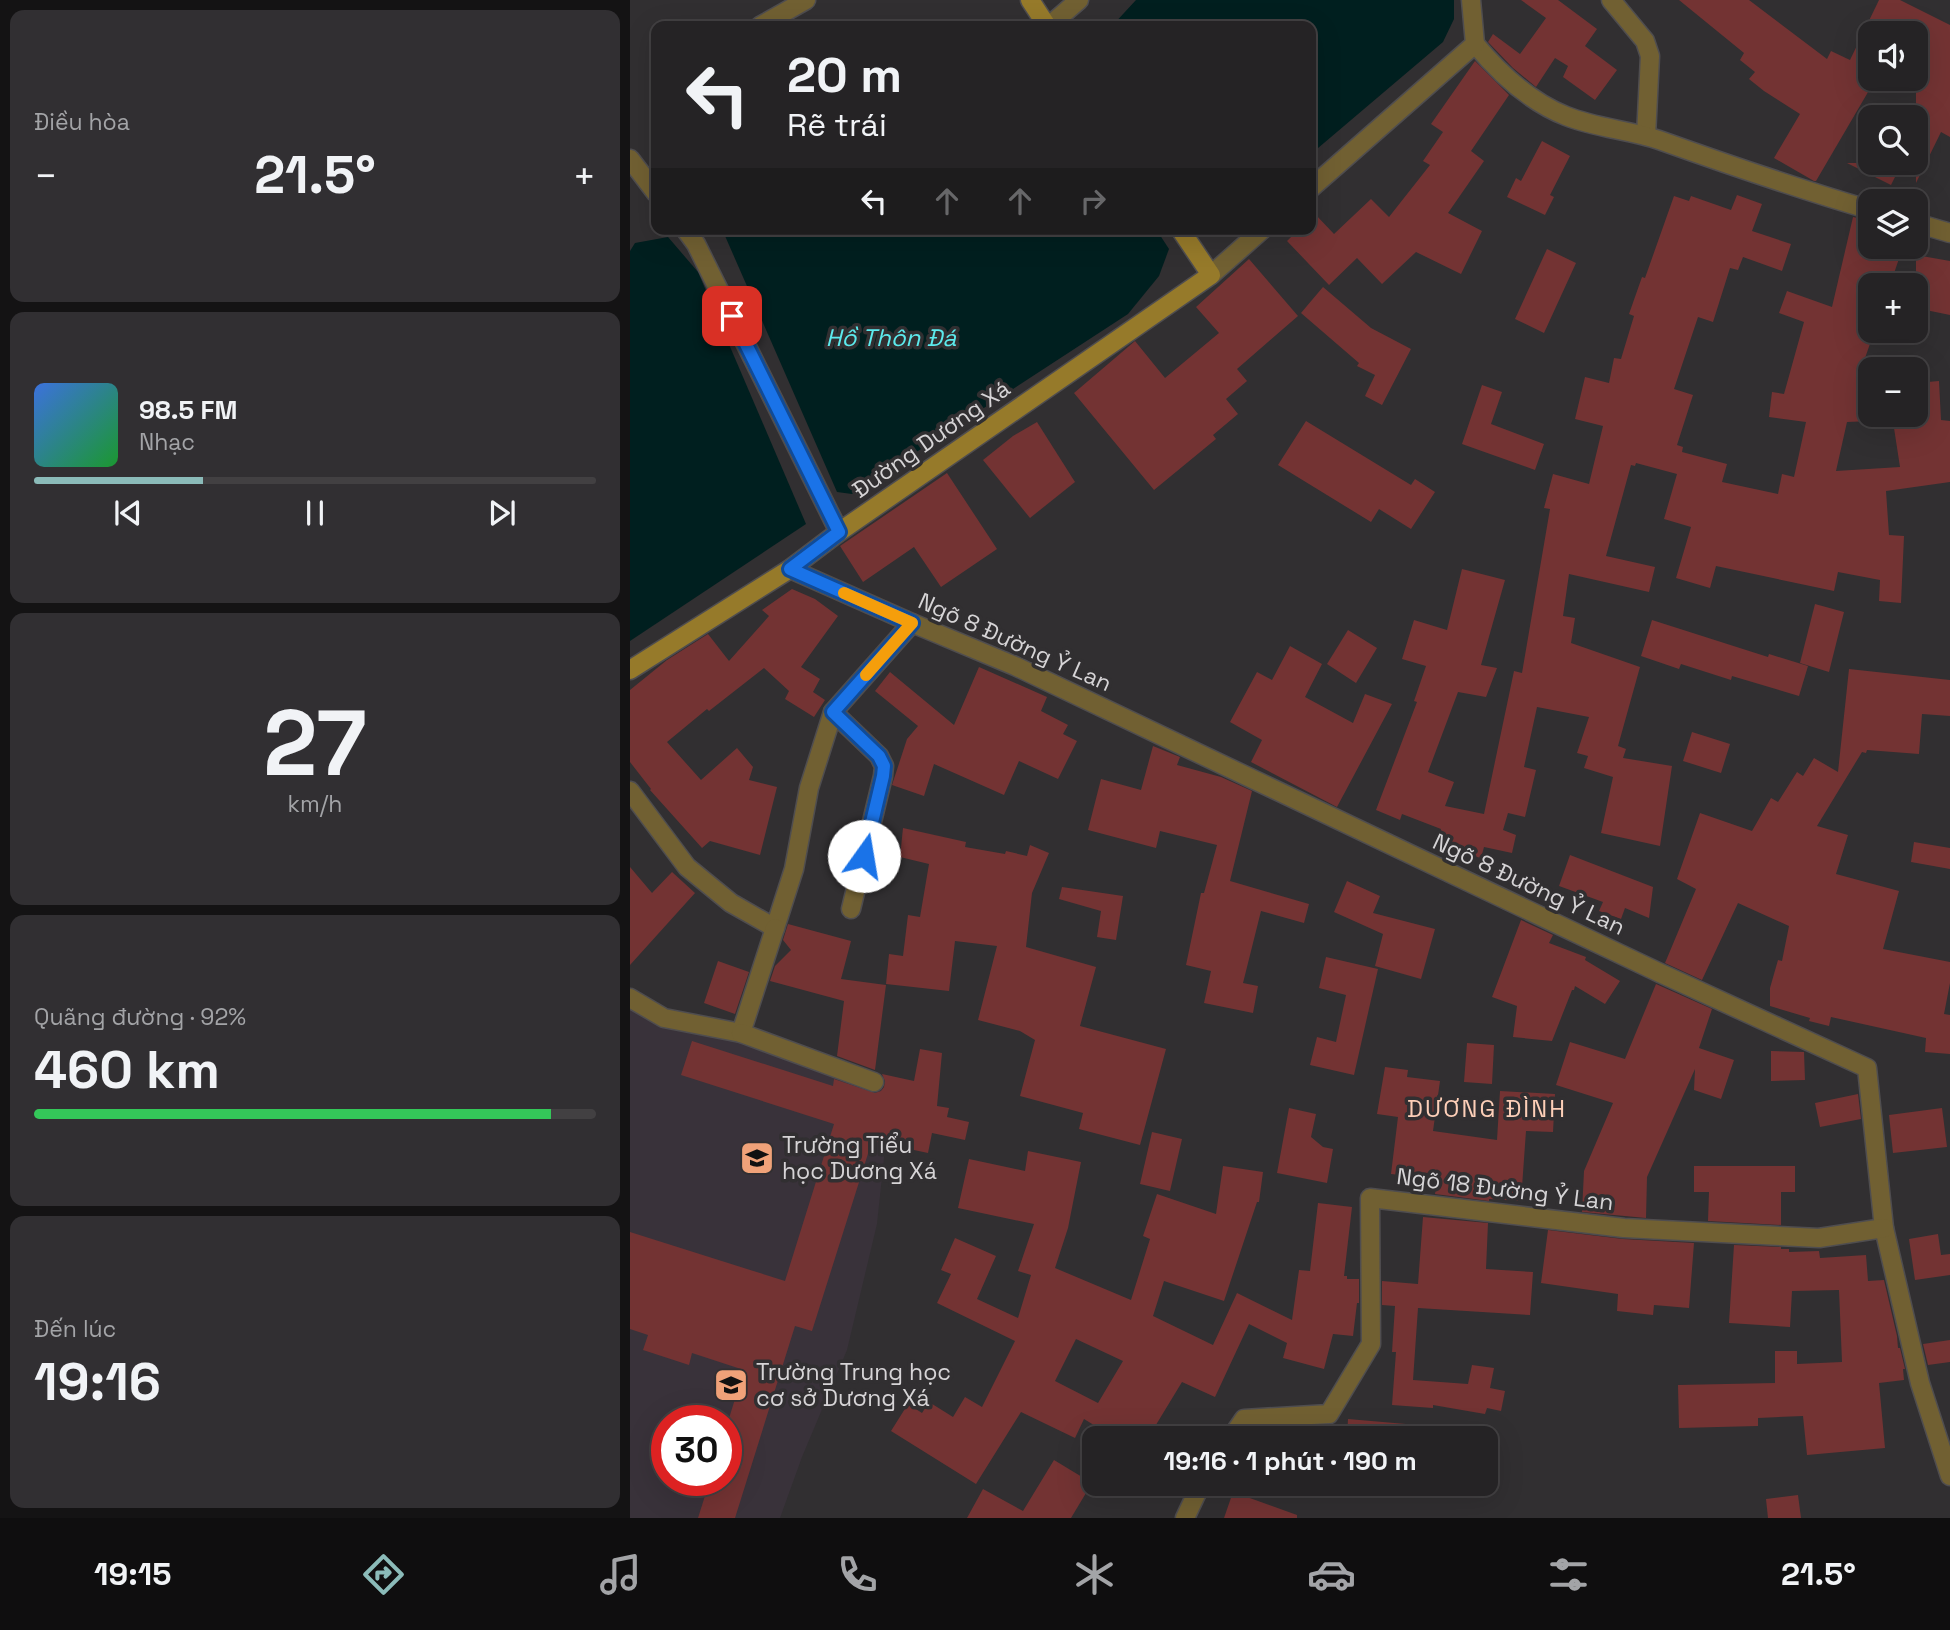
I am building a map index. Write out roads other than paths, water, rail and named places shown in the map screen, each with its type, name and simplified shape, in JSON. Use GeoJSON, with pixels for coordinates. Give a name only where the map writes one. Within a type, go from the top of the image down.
{"type":"FeatureCollection","features":[{"type":"Feature","properties":{"kind":"street"},"geometry":{"type":"LineString","coordinates":[[769,21],[806,0]]}},
{"type":"Feature","properties":{"kind":"street"},"geometry":{"type":"LineString","coordinates":[[1030,0],[1045,21]]}},
{"type":"Feature","properties":{"kind":"street"},"geometry":{"type":"LineString","coordinates":[[1054,21],[1079,0]]}},
{"type":"Feature","properties":{"kind":"street"},"geometry":{"type":"LineString","coordinates":[[1471,0],[1475,44],[1494,67],[1528,95],[1565,116],[1646,136],[1858,206]]}},
{"type":"Feature","properties":{"kind":"street"},"geometry":{"type":"LineString","coordinates":[[1611,0],[1645,40],[1650,56],[1646,136]]}},
{"type":"Feature","properties":{"kind":"street"},"geometry":{"type":"LineString","coordinates":[[1316,184],[1475,44]]}},
{"type":"Feature","properties":{"kind":"street"},"geometry":{"type":"LineString","coordinates":[[630,159],[651,186]]}},
{"type":"Feature","properties":{"kind":"street"},"geometry":{"type":"LineString","coordinates":[[1928,227],[1950,233]]}},
{"type":"Feature","properties":{"kind":"street"},"geometry":{"type":"LineString","coordinates":[[689,235],[839,532]]}},
{"type":"Feature","properties":{"kind":"street"},"geometry":{"type":"LineString","coordinates":[[1184,235],[1211,275],[1257,235]]}},
{"type":"Feature","properties":{"kind":"street","name":"Đường Dương Xá"},"geometry":{"type":"LineString","coordinates":[[630,670],[790,569],[839,532],[1211,275]]}},
{"type":"Feature","properties":{"kind":"street","name":"Ngõ 8 Đường Ỷ Lan"},"geometry":{"type":"LineString","coordinates":[[790,569],[1015,666],[1660,973],[1867,1068],[1884,1228],[1920,1384],[1950,1476]]}},
{"type":"Feature","properties":{"kind":"street"},"geometry":{"type":"LineString","coordinates":[[741,1033],[794,869],[809,788],[833,712],[912,623]]}},
{"type":"Feature","properties":{"kind":"street"},"geometry":{"type":"LineString","coordinates":[[833,712],[879,756],[884,766],[851,909]]}},
{"type":"Feature","properties":{"kind":"street"},"geometry":{"type":"LineString","coordinates":[[630,791],[687,867],[731,903],[775,928]]}},
{"type":"Feature","properties":{"kind":"street"},"geometry":{"type":"LineString","coordinates":[[630,998],[664,1018],[741,1033],[874,1082]]}},
{"type":"Feature","properties":{"kind":"street","name":"Ngõ 18 Đường Ỷ Lan"},"geometry":{"type":"LineString","coordinates":[[1239,1426],[1244,1419],[1329,1414],[1371,1344],[1370,1198],[1624,1228],[1819,1238],[1884,1228]]}},
{"type":"Feature","properties":{"kind":"street"},"geometry":{"type":"LineString","coordinates":[[1185,1518],[1195,1496]]}},
{"type":"Feature","properties":{"kind":"water"},"geometry":{"type":"Polygon","coordinates":[[[1136,0],[1454,0],[1454,19],[1443,42],[1316,150],[1316,21],[1117,21],[1136,0]]]}},
{"type":"Feature","properties":{"kind":"water","name":"Hồ Thôn Đá"},"geometry":{"type":"Polygon","coordinates":[[[725,235],[1160,235],[1169,249],[1159,276],[1128,314],[852,494],[837,492],[725,235]]]}},
{"type":"Feature","properties":{"kind":"water"},"geometry":{"type":"Polygon","coordinates":[[[668,237],[698,272],[806,524],[630,641],[630,251],[635,243],[668,237]]]}},
{"type":"Feature","properties":{"kind":"place","name":"Trường Tiểu học Dương Xá"},"geometry":{"type":"Point","coordinates":[757,1158]}},
{"type":"Feature","properties":{"kind":"place","name":"Trường Trung học cơ sở Dương Xá"},"geometry":{"type":"Point","coordinates":[731,1385]}},
{"type":"Feature","properties":{"kind":"district","name":"DƯƠNG ĐÌNH"},"geometry":{"type":"Point","coordinates":[1487,1109]}}]}
